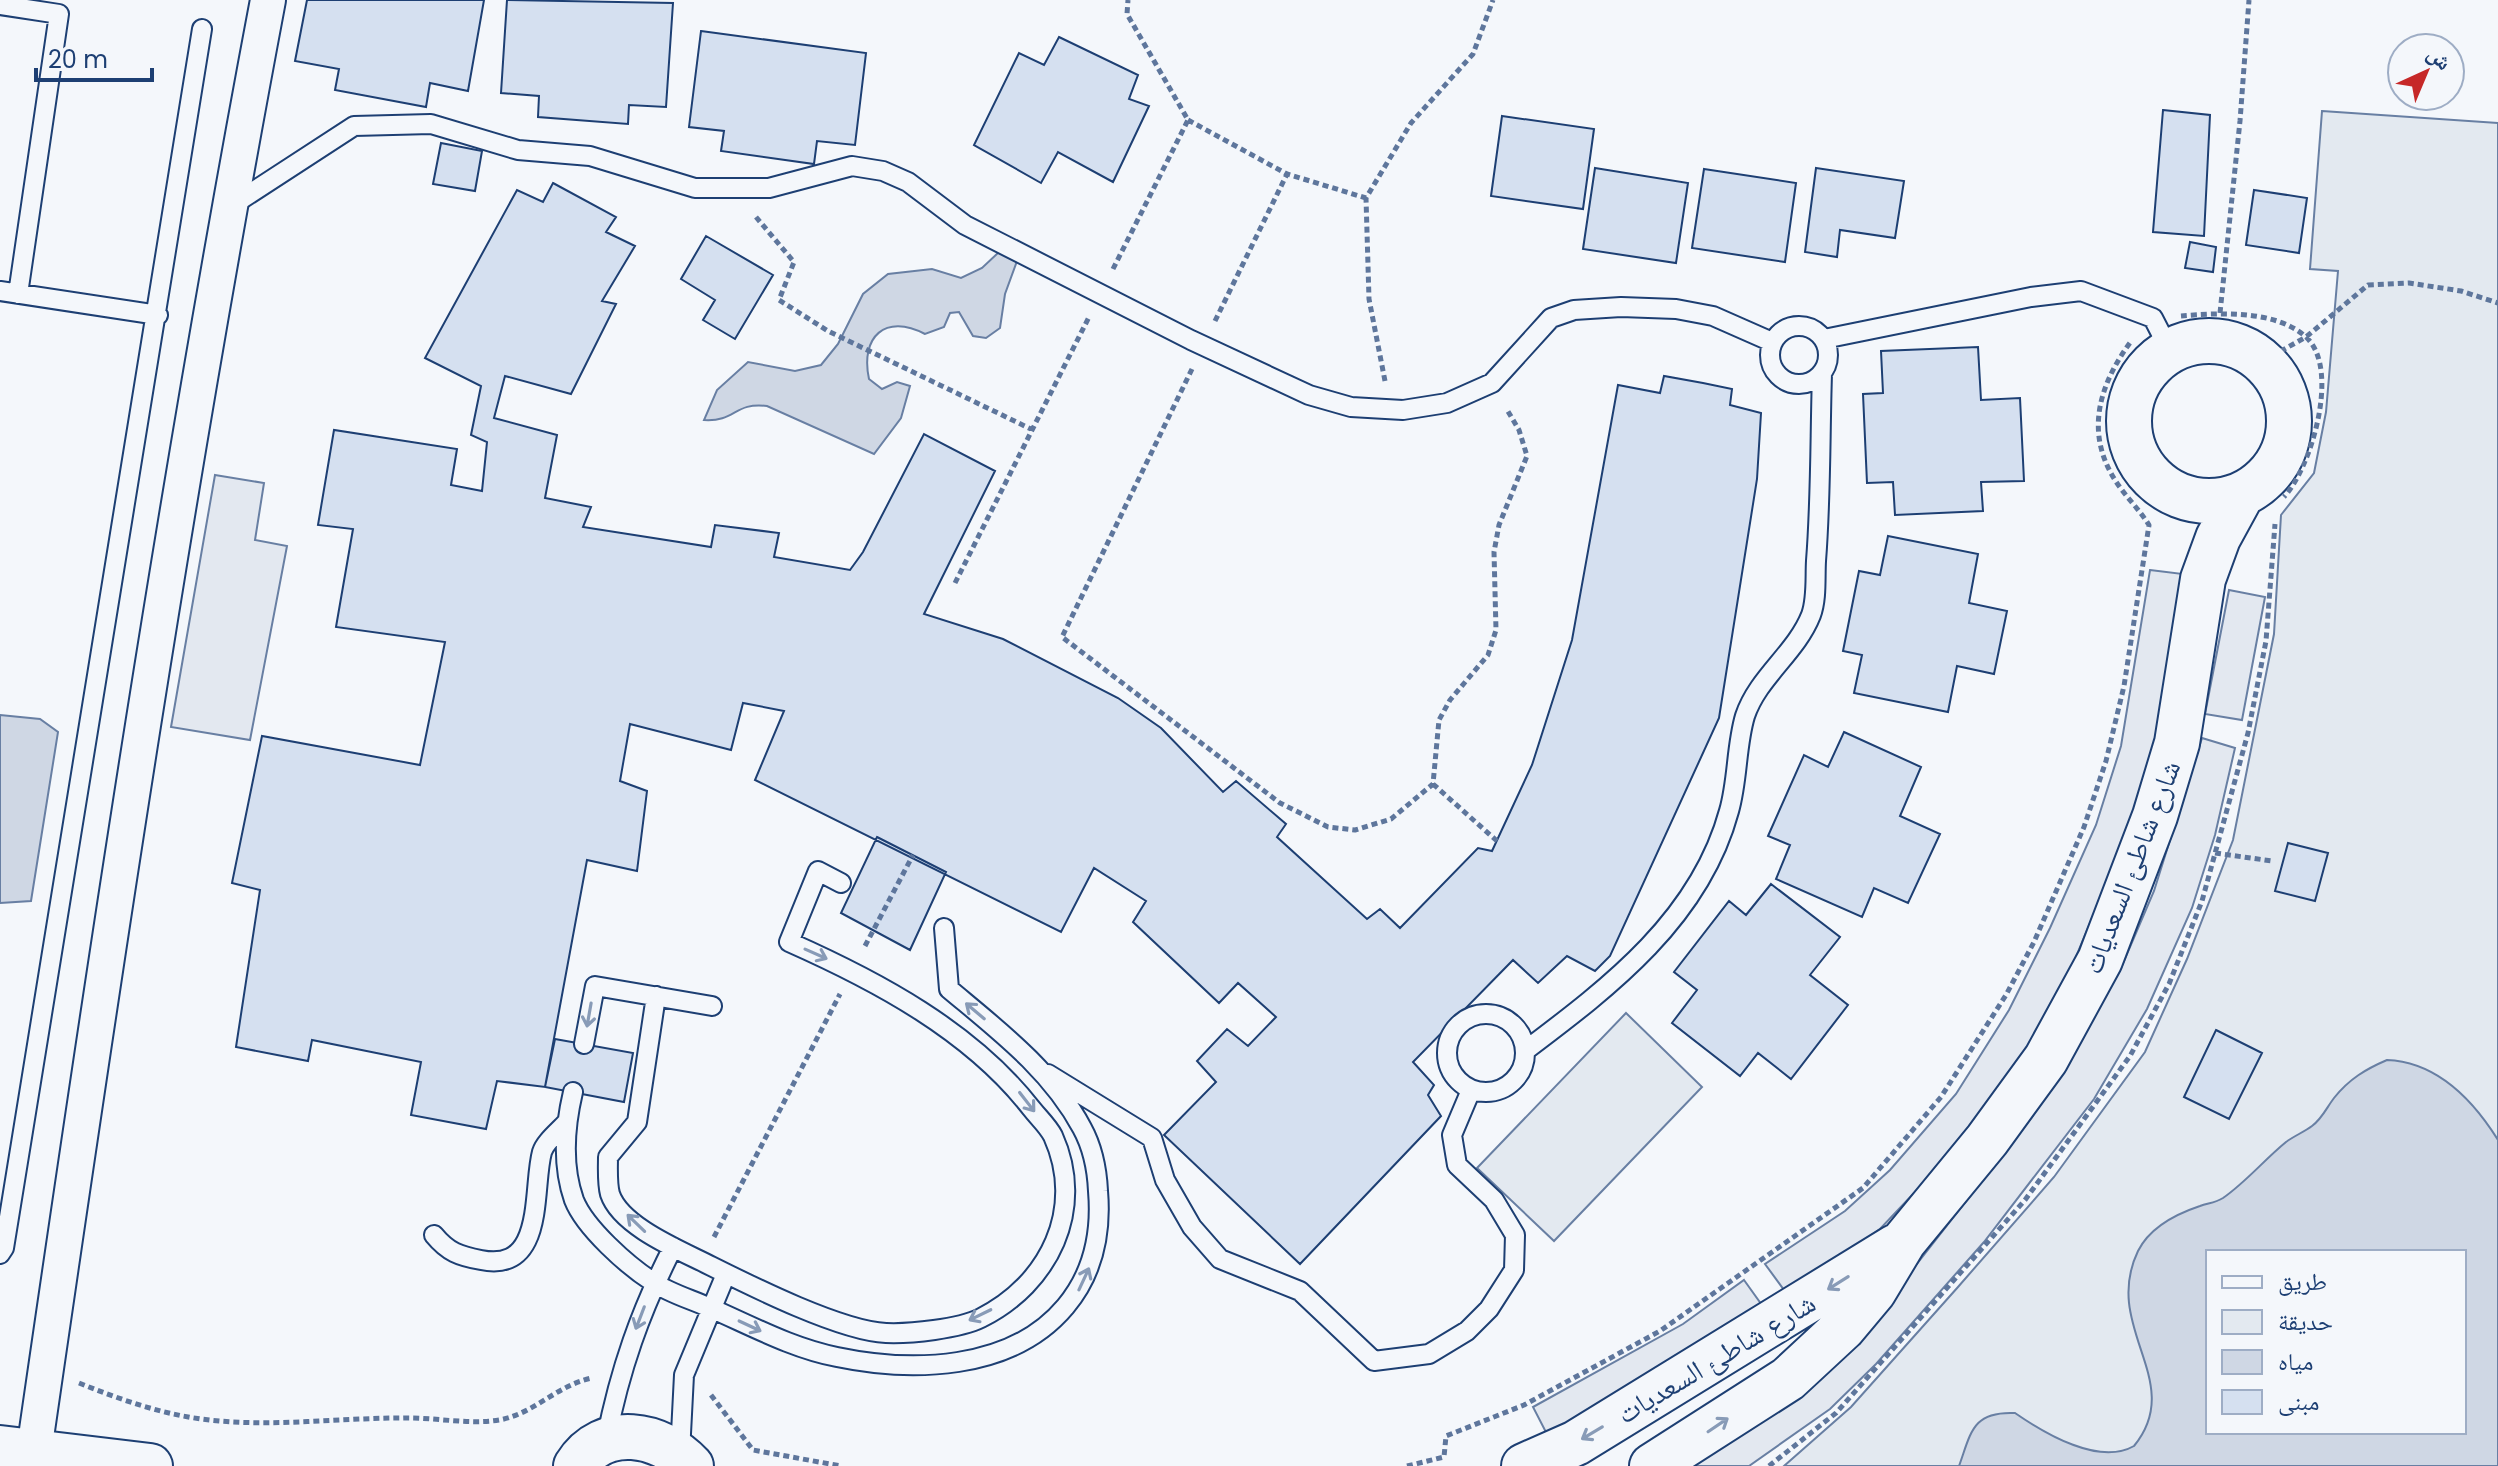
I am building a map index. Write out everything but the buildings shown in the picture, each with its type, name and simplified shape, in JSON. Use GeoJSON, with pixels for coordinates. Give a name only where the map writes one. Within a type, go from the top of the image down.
{"type":"FeatureCollection","features":[{"type":"Feature","properties":{"kind":"street"},"geometry":{"type":"LineString","coordinates":[[150,1466],[17,1450],[45,1375],[229,207],[268,0]]}},
{"type":"Feature","properties":{"kind":"street"},"geometry":{"type":"LineString","coordinates":[[2162,334],[2193,342],[2218,341],[2241,348],[2263,361],[2278,380],[2287,403],[2290,427],[2284,452],[2272,473],[2242,494],[2212,502],[2190,499],[2169,491],[2152,478],[2137,457],[2129,434],[2130,409],[2137,386],[2150,366],[2162,334]]}},
{"type":"Feature","properties":{"kind":"street","name":"شارع شاطئ السعديات"},"geometry":{"type":"LineString","coordinates":[[2169,491],[2195,527],[2203,579]]}},
{"type":"Feature","properties":{"kind":"street","name":"شارع شاطئ السعديات"},"geometry":{"type":"LineString","coordinates":[[1652,1466],[1788,1379],[1843,1328],[1874,1291],[1904,1241],[1987,1140],[2046,1059],[2100,960],[2155,816],[2177,743],[2203,579],[2218,538],[2242,494]]}},
{"type":"Feature","properties":{"kind":"street","name":"شارع شاطئ السعديات"},"geometry":{"type":"LineString","coordinates":[[1524,1466],[1576,1443],[1904,1241]]}},
{"type":"Feature","properties":{"kind":"street"},"geometry":{"type":"LineString","coordinates":[[577,1458],[624,1436],[644,1437],[685,1460]]}},
{"type":"Feature","properties":{"kind":"lane"},"geometry":{"type":"LineString","coordinates":[[0,5],[59,14],[9,293],[158,315]]}},
{"type":"Feature","properties":{"kind":"lane"},"geometry":{"type":"LineString","coordinates":[[0,1254],[4,1248],[158,315],[202,29]]}},
{"type":"Feature","properties":{"kind":"lane"},"geometry":{"type":"LineString","coordinates":[[229,207],[354,126],[431,124],[518,150],[590,156],[695,188],[769,188],[852,166],[883,171],[908,182],[965,225],[1203,346],[1309,395],[1351,407],[1391,409],[1447,403],[1492,383],[1551,318],[1574,310],[1676,309],[1713,316],[1772,342]]}},
{"type":"Feature","properties":{"kind":"lane"},"geometry":{"type":"LineString","coordinates":[[1824,339],[2031,297],[2081,291],[2162,334]]}},
{"type":"Feature","properties":{"kind":"lane"},"geometry":{"type":"LineString","coordinates":[[1526,1050],[1599,995],[1673,922],[1703,878],[1729,811],[1744,718],[1754,694],[1800,637],[1812,612],[1822,480],[1822,374],[1828,356],[1824,339],[1813,328],[1797,325],[1782,330],[1772,342],[1770,359],[1777,375],[1792,384],[1809,383],[1822,374]]}},
{"type":"Feature","properties":{"kind":"lane"},"geometry":{"type":"LineString","coordinates":[[656,996],[637,1122],[608,1157],[610,1195],[640,1230],[726,1274],[845,1324],[884,1333],[926,1331],[980,1319],[1034,1278],[1059,1239],[1066,1185],[1053,1135],[1007,1077],[986,1060],[906,1002],[789,942],[818,871],[841,883]]}},
{"type":"Feature","properties":{"kind":"lane"},"geometry":{"type":"LineString","coordinates":[[944,928],[949,989],[1043,1071],[1152,1138],[1165,1180],[1192,1227],[1220,1259],[1300,1291],[1374,1361],[1429,1354],[1467,1331],[1489,1309],[1514,1270],[1515,1235],[1494,1200],[1457,1165],[1452,1135],[1471,1090]]}},
{"type":"Feature","properties":{"kind":"lane"},"geometry":{"type":"LineString","coordinates":[[584,1044],[595,986],[712,1006]]}},
{"type":"Feature","properties":{"kind":"lane"},"geometry":{"type":"LineString","coordinates":[[1478,1014],[1495,1014],[1510,1021],[1521,1034],[1526,1050],[1524,1066],[1516,1080],[1495,1091],[1471,1090],[1458,1080],[1449,1066],[1447,1049],[1452,1034],[1462,1021],[1478,1014]]}},
{"type":"Feature","properties":{"kind":"lane"},"geometry":{"type":"LineString","coordinates":[[573,1092],[566,1123],[575,1202],[610,1248],[654,1284],[781,1340],[823,1353],[908,1365],[959,1362],[1014,1346],[1049,1323],[1080,1289],[1098,1246],[1100,1209],[1096,1162],[1082,1127],[1043,1071]]}},
{"type":"Feature","properties":{"kind":"lane"},"geometry":{"type":"LineString","coordinates":[[434,1235],[447,1251],[465,1257],[492,1263],[513,1256],[527,1241],[538,1202],[542,1150],[566,1123]]}},
{"type":"Feature","properties":{"kind":"lane"},"geometry":{"type":"LineString","coordinates":[[577,1458],[620,1372],[654,1284],[673,1247]]}},
{"type":"Feature","properties":{"kind":"lane"},"geometry":{"type":"LineString","coordinates":[[685,1460],[684,1375],[726,1274]]}},
{"type":"Feature","properties":{"kind":"path"},"geometry":{"type":"LineString","coordinates":[[1391,409],[1369,299],[1366,198],[1411,123],[1473,54],[1493,0]]}},
{"type":"Feature","properties":{"kind":"path"},"geometry":{"type":"LineString","coordinates":[[2220,313],[2249,0]]}},
{"type":"Feature","properties":{"kind":"path"},"geometry":{"type":"LineString","coordinates":[[1188,120],[1287,174],[1366,198]]}},
{"type":"Feature","properties":{"kind":"path"},"geometry":{"type":"LineString","coordinates":[[1287,174],[1062,637],[1280,803],[1328,827],[1355,830],[1391,819],[1433,784],[1439,720],[1450,700],[1488,655],[1496,630],[1494,552],[1499,525],[1527,456],[1519,430],[1492,383]]}},
{"type":"Feature","properties":{"kind":"path"},"geometry":{"type":"LineString","coordinates":[[737,189],[768,235],[794,262],[779,300],[828,331],[880,358],[1031,429]]}},
{"type":"Feature","properties":{"kind":"path"},"geometry":{"type":"LineString","coordinates":[[2263,361],[2306,337],[2368,285],[2409,283],[2461,291],[2498,303]]}},
{"type":"Feature","properties":{"kind":"path"},"geometry":{"type":"LineString","coordinates":[[1407,1466],[1444,1457],[1446,1436],[1524,1405],[1660,1331],[1863,1188],[1941,1097],[1974,1048],[2034,942],[2084,827],[2106,761],[2124,686],[2149,525],[2116,481],[2102,456],[2100,395],[2130,342],[2220,313],[2276,322],[2306,337]]}},
{"type":"Feature","properties":{"kind":"path"},"geometry":{"type":"LineString","coordinates":[[1433,784],[1497,841]]}},
{"type":"Feature","properties":{"kind":"path"},"geometry":{"type":"LineString","coordinates":[[2215,853],[2272,861]]}},
{"type":"Feature","properties":{"kind":"path"},"geometry":{"type":"LineString","coordinates":[[701,1261],[913,855]]}},
{"type":"Feature","properties":{"kind":"path"},"geometry":{"type":"LineString","coordinates":[[45,1375],[71,1380],[167,1413],[205,1420],[302,1422],[402,1418],[476,1422],[526,1413],[557,1390],[576,1381],[620,1372]]}},
{"type":"Feature","properties":{"kind":"path"},"geometry":{"type":"LineString","coordinates":[[684,1375],[721,1406],[753,1450],[841,1466]]}},
{"type":"Feature","properties":{"kind":"green space"},"geometry":{"type":"Polygon","coordinates":[[[2322,111],[2498,123],[2498,1466],[1784,1466],[1851,1407],[2054,1177],[2145,1052],[2187,959],[2233,840],[2274,634],[2281,515],[2314,473],[2326,412],[2338,271],[2310,269],[2322,111]]]}},
{"type":"Feature","properties":{"kind":"green space"},"geometry":{"type":"Polygon","coordinates":[[[1626,1013],[1702,1087],[1554,1241],[1477,1168],[1626,1013]]]}},
{"type":"Feature","properties":{"kind":"shaded area"},"geometry":{"type":"Polygon","coordinates":[[[215,475],[264,483],[255,540],[287,546],[250,740],[171,727],[215,475]]]}},
{"type":"Feature","properties":{"kind":"shaded area"},"geometry":{"type":"Polygon","coordinates":[[[2150,570],[2183,574],[2148,784],[2068,976],[2010,1077],[1950,1155],[1880,1229],[1787,1294],[1765,1264],[1845,1211],[1890,1170],[1956,1094],[2009,1010],[2096,825],[2121,746],[2150,570]]]}},
{"type":"Feature","properties":{"kind":"shaded area"},"geometry":{"type":"Polygon","coordinates":[[[2229,590],[2265,597],[2242,720],[2205,714],[2229,590]]]}},
{"type":"Feature","properties":{"kind":"shaded area"},"geometry":{"type":"Polygon","coordinates":[[[2202,738],[2235,748],[2215,835],[2192,908],[2147,1009],[2094,1099],[1984,1242],[1876,1364],[1830,1409],[1749,1466],[1686,1466],[1898,1288],[2032,1117],[2121,968],[2154,891],[2202,738]]]}},
{"type":"Feature","properties":{"kind":"shaded area"},"geometry":{"type":"Polygon","coordinates":[[[1744,1280],[1764,1308],[1549,1438],[1533,1407],[1683,1324],[1744,1280]]]}},
{"type":"Feature","properties":{"kind":"water"},"geometry":{"type":"Polygon","coordinates":[[[999,252],[1017,261],[1005,294],[1000,328],[986,338],[973,336],[959,312],[950,313],[944,327],[925,334],[898,326],[887,328],[872,341],[868,351],[869,379],[882,389],[897,382],[910,386],[901,418],[874,454],[767,406],[748,407],[723,418],[704,420],[717,390],[748,362],[795,371],[821,365],[838,344],[863,294],[888,274],[932,269],[961,278],[982,268],[999,252]]]}},
{"type":"Feature","properties":{"kind":"water"},"geometry":{"type":"Polygon","coordinates":[[[0,715],[40,719],[58,732],[31,901],[0,903],[0,715]]]}},
{"type":"Feature","properties":{"kind":"water"},"geometry":{"type":"Polygon","coordinates":[[[2387,1060],[2422,1068],[2438,1076],[2465,1098],[2498,1140],[2498,1466],[1959,1466],[1975,1426],[2001,1413],[2015,1413],[2056,1438],[2089,1450],[2120,1451],[2134,1446],[2148,1422],[2152,1399],[2149,1376],[2129,1305],[2129,1279],[2138,1251],[2149,1235],[2173,1217],[2217,1201],[2231,1192],[2286,1142],[2316,1123],[2334,1098],[2358,1075],[2387,1060]]]}}]}
